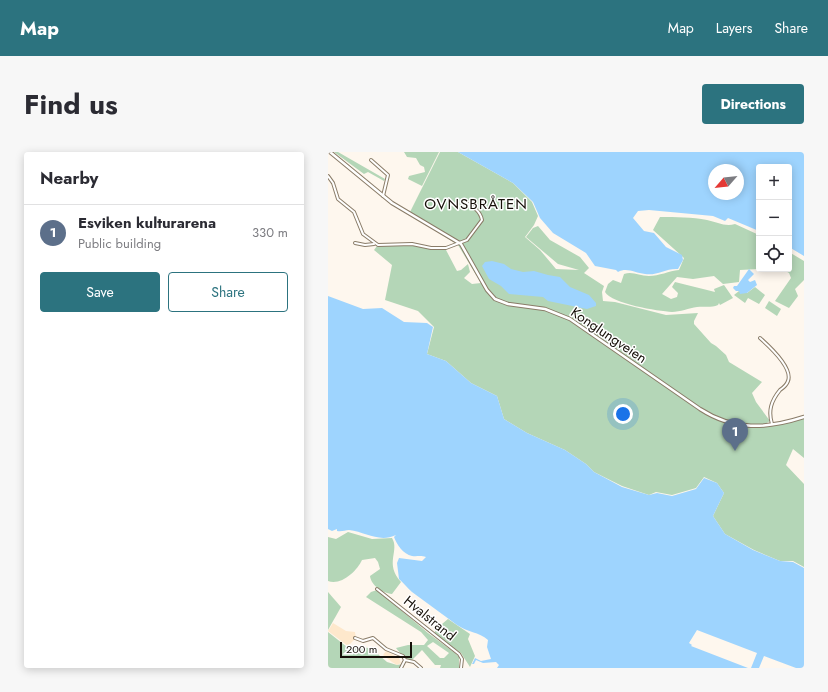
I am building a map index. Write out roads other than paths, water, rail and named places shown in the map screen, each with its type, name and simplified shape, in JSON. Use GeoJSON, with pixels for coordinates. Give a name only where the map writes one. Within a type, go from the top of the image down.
{"type":"FeatureCollection","features":[{"type":"Feature","properties":{"kind":"street","name":"Konglungveien"},"geometry":{"type":"LineString","coordinates":[[330,152],[383,196],[461,244],[487,290],[495,299],[508,304],[545,309],[570,319],[716,419],[734,425],[749,427],[772,426],[804,417]]}},
{"type":"Feature","properties":{"kind":"street"},"geometry":{"type":"LineString","coordinates":[[371,160],[388,175],[383,196]]}},
{"type":"Feature","properties":{"kind":"street"},"geometry":{"type":"LineString","coordinates":[[328,176],[333,183],[338,199],[353,210],[363,234],[374,244]]}},
{"type":"Feature","properties":{"kind":"street"},"geometry":{"type":"LineString","coordinates":[[355,243],[384,246],[412,244],[442,248],[461,244],[467,240],[482,220],[479,212],[463,201]]}},
{"type":"Feature","properties":{"kind":"street"},"geometry":{"type":"LineString","coordinates":[[760,338],[782,360],[789,379],[771,405],[769,414],[772,426]]}},
{"type":"Feature","properties":{"kind":"street","name":"Hvalstrand"},"geometry":{"type":"LineString","coordinates":[[377,589],[459,654],[462,659],[461,668]]}},
{"type":"Feature","properties":{"kind":"street"},"geometry":{"type":"LineString","coordinates":[[355,638],[363,641],[373,638],[386,649],[403,656],[405,660],[414,662],[421,668]]}},
{"type":"Feature","properties":{"kind":"street"},"geometry":{"type":"LineString","coordinates":[[402,668],[405,660]]}},
{"type":"Feature","properties":{"kind":"water"},"geometry":{"type":"Polygon","coordinates":[[[458,152],[804,152],[804,256],[792,249],[792,164],[756,164],[756,230],[728,218],[725,221],[713,216],[649,210],[638,211],[633,218],[644,231],[654,233],[666,247],[682,255],[683,260],[678,269],[658,273],[649,274],[628,270],[618,272],[616,270],[595,266],[586,253],[553,233],[540,218],[533,202],[513,183],[458,152]]]}},
{"type":"Feature","properties":{"kind":"water"},"geometry":{"type":"Polygon","coordinates":[[[492,261],[523,272],[534,271],[560,277],[570,287],[589,295],[596,303],[596,306],[587,309],[548,301],[543,297],[509,294],[501,286],[489,279],[482,266],[485,262],[492,261]]]}},
{"type":"Feature","properties":{"kind":"water"},"geometry":{"type":"Polygon","coordinates":[[[749,269],[754,274],[748,280],[750,282],[755,280],[757,285],[747,293],[740,294],[739,291],[736,291],[733,288],[734,286],[737,286],[749,269]]]}},
{"type":"Feature","properties":{"kind":"water"},"geometry":{"type":"Polygon","coordinates":[[[328,296],[363,309],[382,308],[404,322],[427,323],[433,327],[427,354],[446,361],[471,383],[497,396],[504,419],[527,433],[565,450],[586,464],[594,472],[622,487],[649,495],[657,493],[672,496],[696,489],[704,478],[717,483],[724,493],[713,516],[725,534],[753,550],[780,561],[793,562],[804,568],[804,668],[796,668],[764,656],[759,668],[751,668],[757,653],[697,630],[689,643],[692,645],[691,646],[748,668],[497,668],[499,665],[496,662],[483,663],[476,660],[474,664],[472,664],[475,658],[481,661],[491,659],[487,647],[488,640],[481,635],[457,625],[412,592],[399,579],[397,563],[399,558],[422,561],[426,557],[412,556],[406,553],[397,543],[394,537],[396,535],[384,538],[349,530],[337,531],[337,529],[332,531],[328,529],[328,296]]]}},
{"type":"Feature","properties":{"kind":"place","name":"Esviken kulturarena"},"geometry":{"type":"Point","coordinates":[735,451]}},
{"type":"Feature","properties":{"kind":"district","name":"OVNSBRÅTEN"},"geometry":{"type":"Point","coordinates":[476,204]}}]}
